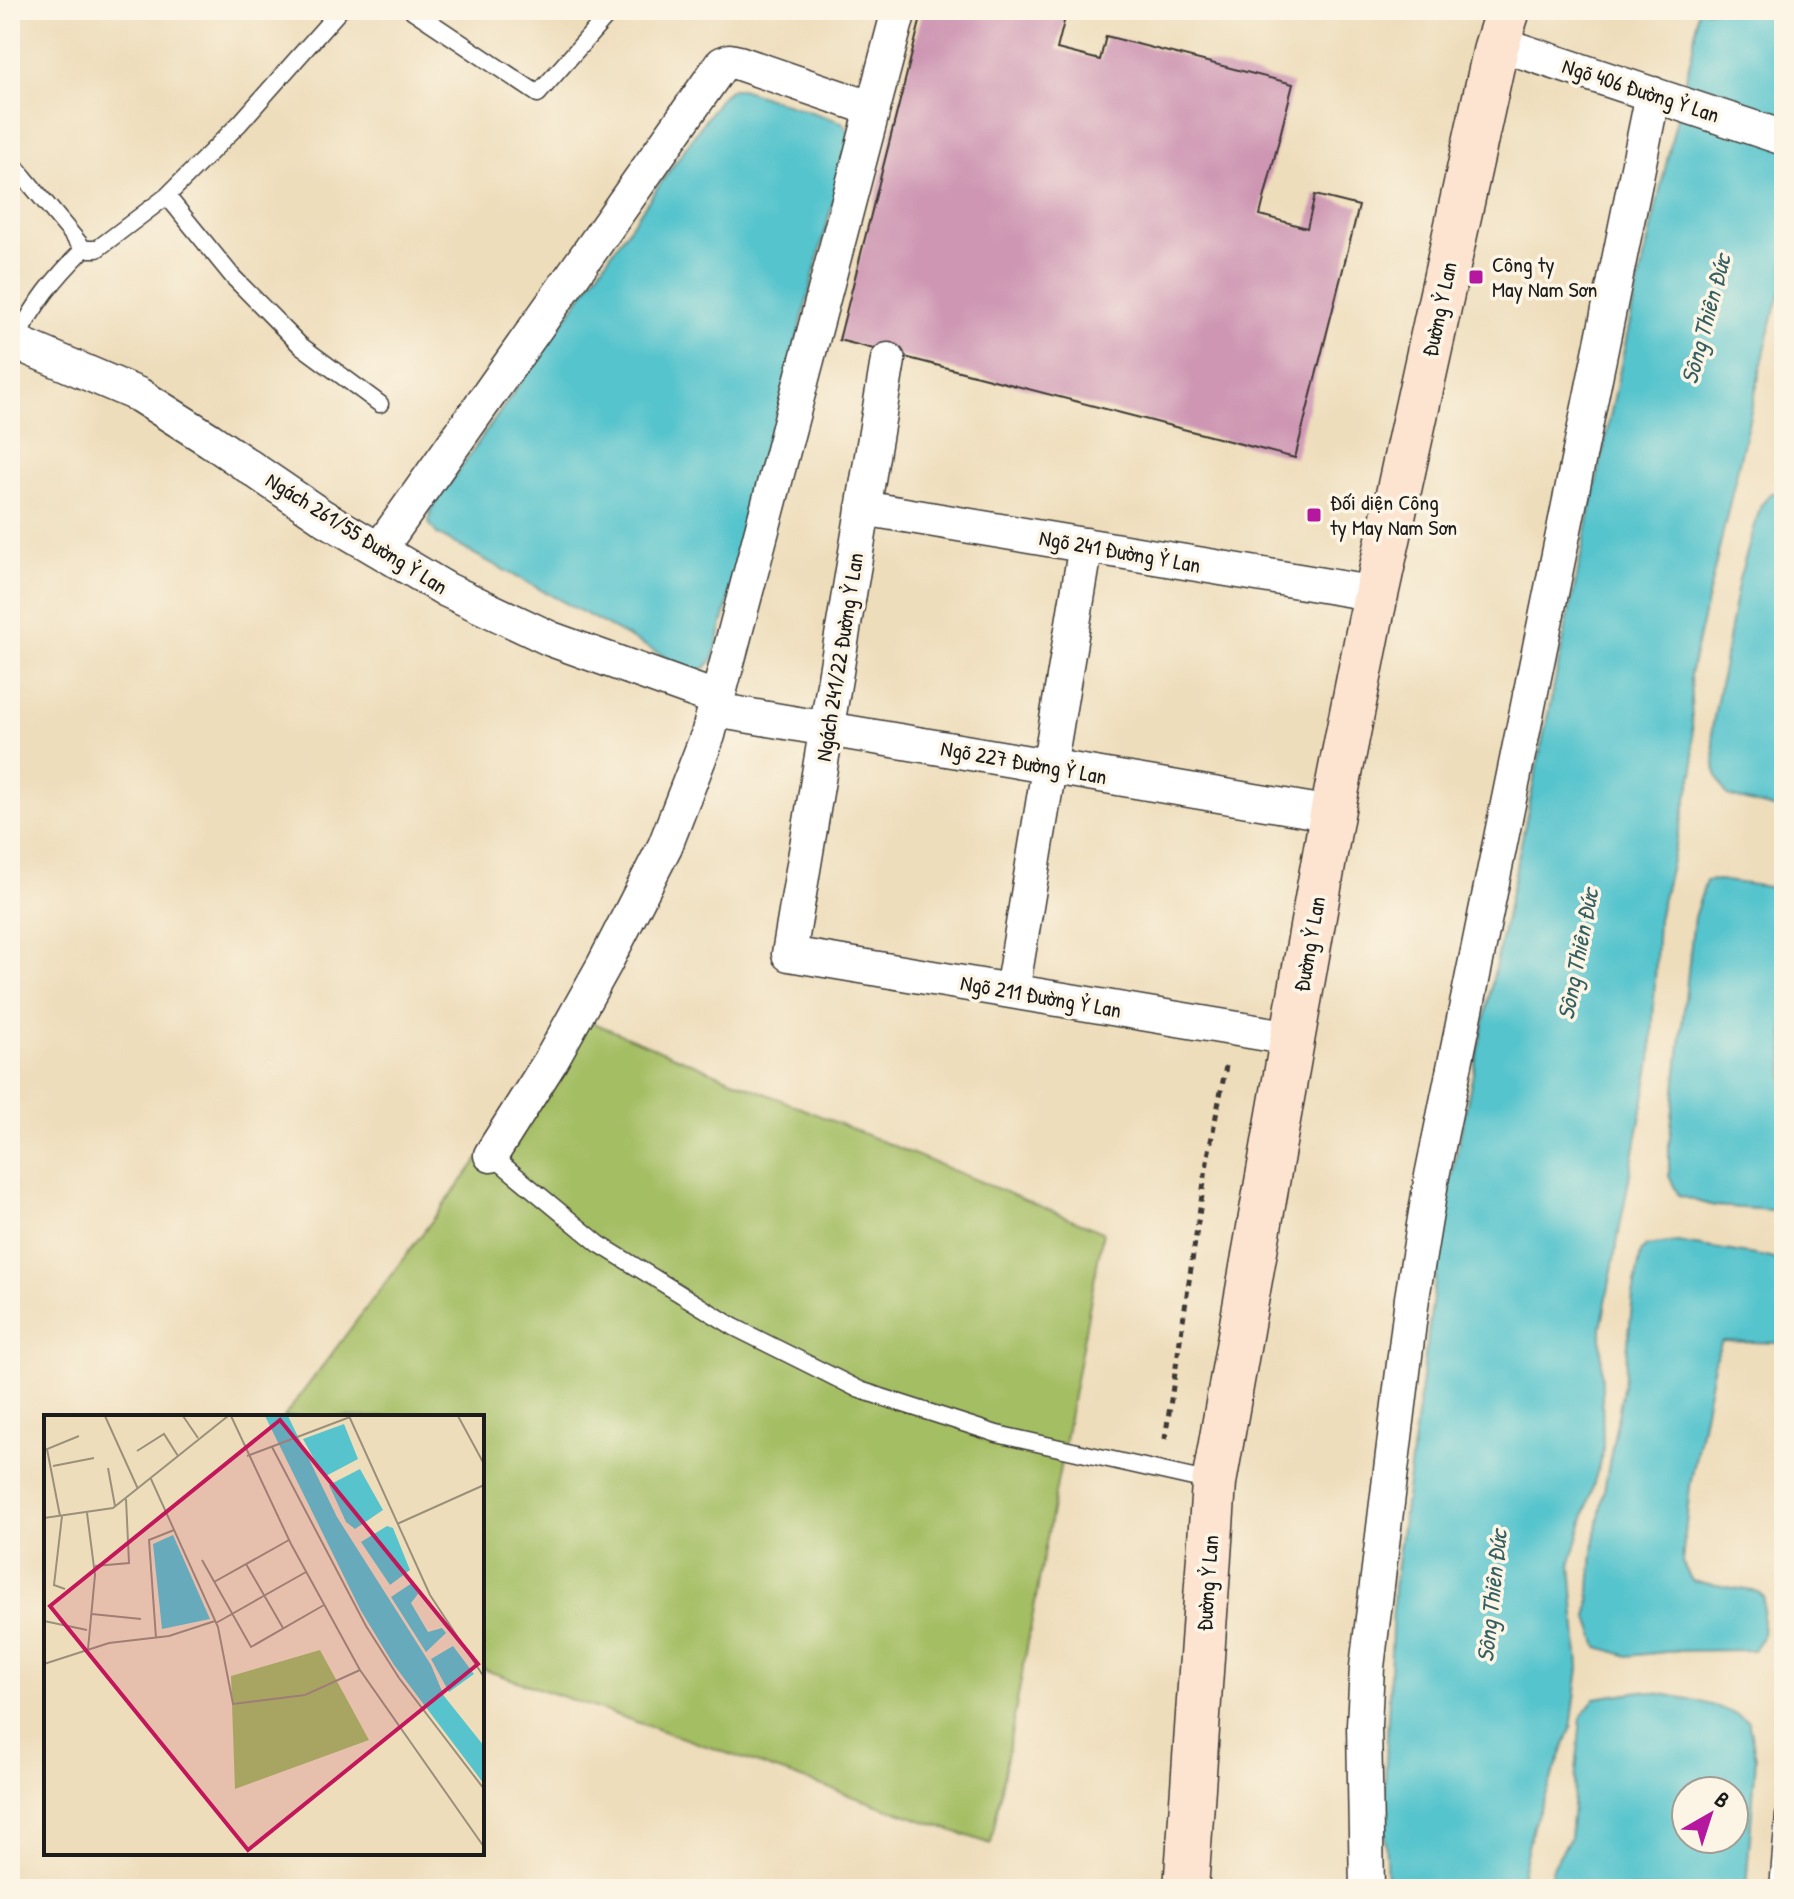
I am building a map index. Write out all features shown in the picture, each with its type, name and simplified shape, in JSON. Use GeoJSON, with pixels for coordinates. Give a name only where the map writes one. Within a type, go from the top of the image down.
{"type":"FeatureCollection","features":[{"type":"Feature","properties":{"kind":"main road","name":"Đường Ỷ Lan"},"geometry":{"type":"LineString","coordinates":[[1186,1889],[1214,1483],[1332,814],[1376,594],[1503,26]]}},
{"type":"Feature","properties":{"kind":"street"},"geometry":{"type":"LineString","coordinates":[[491,1155],[581,1007],[665,846],[708,735],[899,10]]}},
{"type":"Feature","properties":{"kind":"street","name":"Ngõ 406 Đường Ỷ Lan"},"geometry":{"type":"LineString","coordinates":[[1503,26],[1653,94],[1784,138]]}},
{"type":"Feature","properties":{"kind":"street"},"geometry":{"type":"LineString","coordinates":[[379,550],[722,64],[730,61],[739,63],[873,109]]}},
{"type":"Feature","properties":{"kind":"street"},"geometry":{"type":"LineString","coordinates":[[1367,1889],[1364,1725],[1367,1667],[1421,1240],[1653,94]]}},
{"type":"Feature","properties":{"kind":"street","name":"Ngách 261/55 Đường Ỷ Lan"},"geometry":{"type":"LineString","coordinates":[[13,341],[139,395],[323,517],[447,590],[551,639],[717,704]]}},
{"type":"Feature","properties":{"kind":"street","name":"Ngách 241/22 Đường Ỷ Lan"},"geometry":{"type":"LineString","coordinates":[[789,954],[888,360]]}},
{"type":"Feature","properties":{"kind":"street","name":"Ngõ 241 Đường Ỷ Lan"},"geometry":{"type":"LineString","coordinates":[[863,508],[1376,594]]}},
{"type":"Feature","properties":{"kind":"street"},"geometry":{"type":"LineString","coordinates":[[1012,991],[1086,545]]}},
{"type":"Feature","properties":{"kind":"street","name":"Ngõ 227 Đường Ỷ Lan"},"geometry":{"type":"LineString","coordinates":[[717,704],[827,729],[1332,814]]}},
{"type":"Feature","properties":{"kind":"street","name":"Ngõ 211 Đường Ỷ Lan"},"geometry":{"type":"LineString","coordinates":[[789,954],[1292,1038]]}},
{"type":"Feature","properties":{"kind":"lane"},"geometry":{"type":"LineString","coordinates":[[13,341],[56,277],[84,249],[97,249],[167,196],[240,123],[340,10]]}},
{"type":"Feature","properties":{"kind":"lane"},"geometry":{"type":"LineString","coordinates":[[412,10],[538,94],[612,10]]}},
{"type":"Feature","properties":{"kind":"lane"},"geometry":{"type":"LineString","coordinates":[[10,160],[84,249]]}},
{"type":"Feature","properties":{"kind":"lane"},"geometry":{"type":"LineString","coordinates":[[167,196],[233,277],[300,345],[380,404]]}},
{"type":"Feature","properties":{"kind":"lane"},"geometry":{"type":"LineString","coordinates":[[491,1155],[599,1244],[734,1327],[860,1390],[997,1434],[1214,1483]]}},
{"type":"Feature","properties":{"kind":"lane"},"geometry":{"type":"LineString","coordinates":[[1778,1889],[1784,1815]]}},
{"type":"Feature","properties":{"kind":"path"},"geometry":{"type":"LineString","coordinates":[[1165,1439],[1208,1156],[1233,1028]]}},
{"type":"Feature","properties":{"kind":"green space"},"geometry":{"type":"Polygon","coordinates":[[[584,1019],[1103,1232],[991,1844],[484,1670],[484,1415],[286,1415],[584,1019]]]}},
{"type":"Feature","properties":{"kind":"water","name":"Sông Thiên Đức"},"geometry":{"type":"Polygon","coordinates":[[[1698,10],[1784,10],[1784,282],[1772,320],[1690,675],[1694,769],[1658,919],[1651,1061],[1601,1329],[1603,1451],[1571,1563],[1579,1668],[1571,1729],[1533,1826],[1518,1889],[1387,1889],[1384,1803],[1394,1587],[1445,1208],[1634,302],[1693,48],[1698,10]]]}},
{"type":"Feature","properties":{"kind":"water"},"geometry":{"type":"Polygon","coordinates":[[[731,89],[741,89],[842,122],[849,132],[713,659],[704,669],[690,670],[437,534],[429,523],[431,510],[722,96],[731,89]]]}},
{"type":"Feature","properties":{"kind":"water"},"geometry":{"type":"Polygon","coordinates":[[[1784,492],[1784,811],[1727,796],[1716,774],[1712,728],[1739,579],[1761,505],[1772,493],[1784,492]]]}},
{"type":"Feature","properties":{"kind":"water"},"geometry":{"type":"Polygon","coordinates":[[[1706,881],[1784,889],[1784,1211],[1714,1206],[1679,1196],[1669,1176],[1669,1145],[1694,917],[1706,881]]]}},
{"type":"Feature","properties":{"kind":"water"},"geometry":{"type":"Polygon","coordinates":[[[1677,1242],[1767,1257],[1784,1263],[1784,1322],[1778,1343],[1722,1341],[1715,1359],[1690,1486],[1682,1562],[1692,1581],[1758,1592],[1764,1597],[1762,1637],[1753,1650],[1675,1651],[1628,1656],[1598,1647],[1588,1618],[1593,1550],[1624,1383],[1641,1252],[1646,1246],[1677,1242]]]}},
{"type":"Feature","properties":{"kind":"water"},"geometry":{"type":"Polygon","coordinates":[[[1641,1691],[1709,1704],[1748,1721],[1756,1758],[1750,1837],[1750,1775],[1670,1775],[1670,1855],[1749,1855],[1746,1889],[1547,1889],[1553,1866],[1570,1838],[1581,1718],[1595,1698],[1641,1691]]]}},
{"type":"Feature","properties":{"kind":"building"},"geometry":{"type":"Polygon","coordinates":[[[923,10],[1067,10],[1057,49],[1100,60],[1106,36],[1293,84],[1260,215],[1307,228],[1315,195],[1359,206],[1295,458],[839,340],[923,10]]]}},
{"type":"Feature","properties":{"kind":"place","name":"Công ty May Nam Sơn"},"geometry":{"type":"Point","coordinates":[1476,277]}},
{"type":"Feature","properties":{"kind":"place","name":"Đối diện Công ty May Nam Sơn"},"geometry":{"type":"Point","coordinates":[1314,515]}}]}
